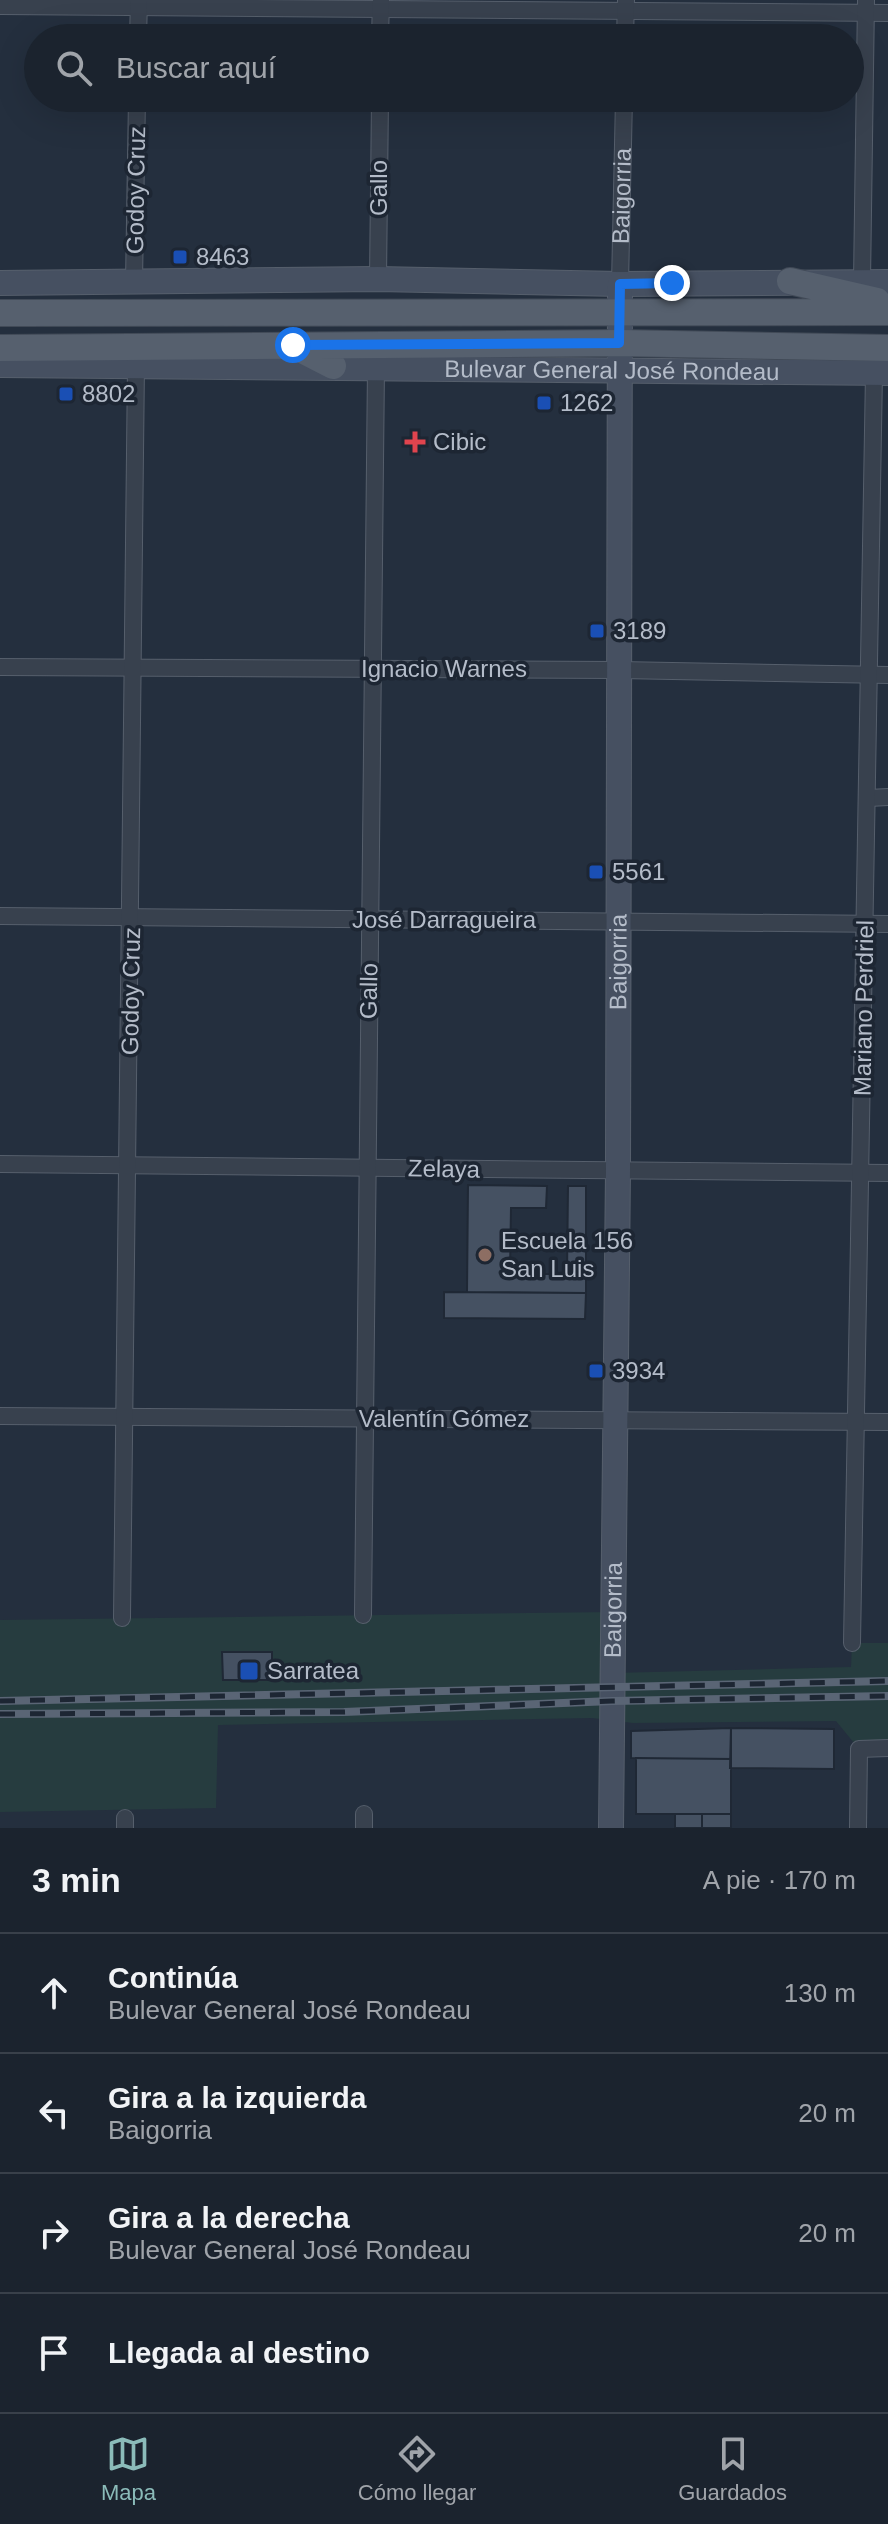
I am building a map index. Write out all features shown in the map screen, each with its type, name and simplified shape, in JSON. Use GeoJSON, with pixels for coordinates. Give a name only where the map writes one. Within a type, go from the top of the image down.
{"type":"FeatureCollection","features":[{"type":"Feature","properties":{"kind":"main road"},"geometry":{"type":"LineString","coordinates":[[0,283],[378,279],[620,284],[888,282]]}},
{"type":"Feature","properties":{"kind":"main road"},"geometry":{"type":"LineString","coordinates":[[790,281],[888,303]]}},
{"type":"Feature","properties":{"kind":"main road","name":"Baigorria"},"geometry":{"type":"LineString","coordinates":[[611,1828],[618,1171],[620,284]]}},
{"type":"Feature","properties":{"kind":"main road"},"geometry":{"type":"LineString","coordinates":[[0,305],[47,313]]}},
{"type":"Feature","properties":{"kind":"main road"},"geometry":{"type":"LineString","coordinates":[[0,313],[888,312]]}},
{"type":"Feature","properties":{"kind":"main road","name":"Bulevar General José Rondeau"},"geometry":{"type":"LineString","coordinates":[[0,348],[619,343],[888,348]]}},
{"type":"Feature","properties":{"kind":"main road"},"geometry":{"type":"LineString","coordinates":[[293,345],[333,366]]}},
{"type":"Feature","properties":{"kind":"main road","name":"Bulevar General José Rondeau"},"geometry":{"type":"LineString","coordinates":[[0,365],[881,373]]}},
{"type":"Feature","properties":{"kind":"street"},"geometry":{"type":"LineString","coordinates":[[138,24],[139,3]]}},
{"type":"Feature","properties":{"kind":"street"},"geometry":{"type":"LineString","coordinates":[[0,6],[139,3],[866,6],[888,13]]}},
{"type":"Feature","properties":{"kind":"street"},"geometry":{"type":"LineString","coordinates":[[862,281],[866,6]]}},
{"type":"Feature","properties":{"kind":"street","name":"Godoy Cruz"},"geometry":{"type":"LineString","coordinates":[[134,282],[137,112]]}},
{"type":"Feature","properties":{"kind":"street","name":"Gallo"},"geometry":{"type":"LineString","coordinates":[[378,279],[380,112]]}},
{"type":"Feature","properties":{"kind":"street","name":"Baigorria"},"geometry":{"type":"LineString","coordinates":[[620,284],[624,112]]}},
{"type":"Feature","properties":{"kind":"street","name":"Godoy Cruz"},"geometry":{"type":"LineString","coordinates":[[122,1618],[136,364]]}},
{"type":"Feature","properties":{"kind":"street","name":"Gallo"},"geometry":{"type":"LineString","coordinates":[[363,1615],[376,367]]}},
{"type":"Feature","properties":{"kind":"street","name":"Mariano Perdriel"},"geometry":{"type":"LineString","coordinates":[[852,1643],[869,798],[880,675],[881,373]]}},
{"type":"Feature","properties":{"kind":"street","name":"Ignacio Warnes"},"geometry":{"type":"LineString","coordinates":[[0,667],[620,670],[880,675]]}},
{"type":"Feature","properties":{"kind":"street"},"geometry":{"type":"LineString","coordinates":[[869,798],[888,797]]}},
{"type":"Feature","properties":{"kind":"street","name":"José Darragueira"},"geometry":{"type":"LineString","coordinates":[[0,916],[888,924]]}},
{"type":"Feature","properties":{"kind":"street","name":"Zelaya"},"geometry":{"type":"LineString","coordinates":[[0,1164],[888,1173]]}},
{"type":"Feature","properties":{"kind":"street","name":"Valentín Gómez"},"geometry":{"type":"LineString","coordinates":[[0,1416],[888,1422]]}},
{"type":"Feature","properties":{"kind":"street"},"geometry":{"type":"LineString","coordinates":[[858,1828],[859,1749],[888,1748]]}},
{"type":"Feature","properties":{"kind":"green space"},"geometry":{"type":"Polygon","coordinates":[[[613,1612],[613,1673],[851,1667],[852,1643],[888,1643],[888,1748],[859,1749],[836,1721],[633,1723],[592,1718],[218,1725],[216,1808],[0,1812],[0,1620],[613,1612]]]}},
{"type":"Feature","properties":{"kind":"building"},"geometry":{"type":"Polygon","coordinates":[[[468,1185],[547,1186],[546,1208],[511,1208],[510,1274],[567,1274],[568,1186],[586,1186],[586,1293],[467,1292],[468,1185]]]}},
{"type":"Feature","properties":{"kind":"building"},"geometry":{"type":"Polygon","coordinates":[[[444,1292],[586,1293],[585,1319],[444,1318],[444,1292]]]}},
{"type":"Feature","properties":{"kind":"building"},"geometry":{"type":"Polygon","coordinates":[[[222,1652],[272,1652],[272,1680],[223,1680],[222,1652]]]}},
{"type":"Feature","properties":{"kind":"building"},"geometry":{"type":"Polygon","coordinates":[[[731,1728],[834,1729],[834,1769],[730,1768],[731,1728]]]}},
{"type":"Feature","properties":{"kind":"building"},"geometry":{"type":"Polygon","coordinates":[[[731,1728],[731,1759],[631,1758],[631,1731],[731,1728]]]}},
{"type":"Feature","properties":{"kind":"building"},"geometry":{"type":"Polygon","coordinates":[[[636,1758],[731,1759],[731,1814],[636,1814],[636,1758]]]}},
{"type":"Feature","properties":{"kind":"building"},"geometry":{"type":"Polygon","coordinates":[[[675,1814],[702,1814],[702,1828],[675,1828],[675,1814]]]}},
{"type":"Feature","properties":{"kind":"building"},"geometry":{"type":"Polygon","coordinates":[[[702,1814],[731,1814],[731,1828],[702,1828],[702,1814]]]}},
{"type":"Feature","properties":{"kind":"railway"},"geometry":{"type":"LineString","coordinates":[[0,1701],[888,1681]]}},
{"type":"Feature","properties":{"kind":"railway"},"geometry":{"type":"LineString","coordinates":[[0,1714],[344,1712],[612,1701],[888,1696]]}},
{"type":"Feature","properties":{"kind":"place","name":"8463"},"geometry":{"type":"Point","coordinates":[180,257]}},
{"type":"Feature","properties":{"kind":"place","name":"8802"},"geometry":{"type":"Point","coordinates":[66,394]}},
{"type":"Feature","properties":{"kind":"place","name":"1262"},"geometry":{"type":"Point","coordinates":[544,403]}},
{"type":"Feature","properties":{"kind":"place","name":"Cibic"},"geometry":{"type":"Point","coordinates":[415,442]}},
{"type":"Feature","properties":{"kind":"place","name":"3189"},"geometry":{"type":"Point","coordinates":[597,631]}},
{"type":"Feature","properties":{"kind":"place","name":"5561"},"geometry":{"type":"Point","coordinates":[596,872]}},
{"type":"Feature","properties":{"kind":"place","name":"Escuela 156 San Luis"},"geometry":{"type":"Point","coordinates":[485,1255]}},
{"type":"Feature","properties":{"kind":"place","name":"3934"},"geometry":{"type":"Point","coordinates":[596,1371]}},
{"type":"Feature","properties":{"kind":"place","name":"Sarratea"},"geometry":{"type":"Point","coordinates":[249,1671]}},
{"type":"Feature","properties":{"kind":"route"},"geometry":{"type":"LineString","coordinates":[[293,345],[619,343],[620,284],[672,283]]}}]}
